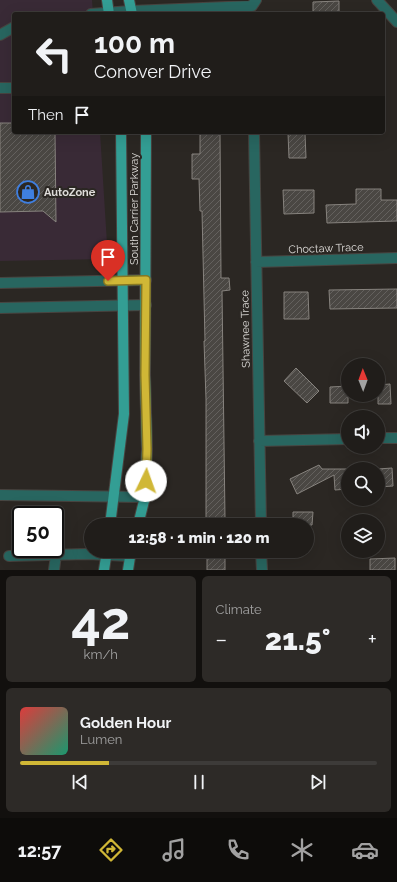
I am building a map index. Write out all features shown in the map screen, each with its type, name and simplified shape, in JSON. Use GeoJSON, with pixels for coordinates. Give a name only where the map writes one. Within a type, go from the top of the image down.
{"type":"FeatureCollection","features":[{"type":"Feature","properties":{"kind":"main road"},"geometry":{"type":"LineString","coordinates":[[107,0],[109,12]]}},
{"type":"Feature","properties":{"kind":"main road"},"geometry":{"type":"LineString","coordinates":[[129,0],[131,12]]}},
{"type":"Feature","properties":{"kind":"main road","name":"South Carrier Parkway"},"geometry":{"type":"LineString","coordinates":[[111,518],[124,414],[121,134]]}},
{"type":"Feature","properties":{"kind":"main road","name":"South Carrier Parkway"},"geometry":{"type":"LineString","coordinates":[[140,518],[145,496],[147,449],[146,134]]}},
{"type":"Feature","properties":{"kind":"main road"},"geometry":{"type":"LineString","coordinates":[[104,570],[105,558]]}},
{"type":"Feature","properties":{"kind":"main road"},"geometry":{"type":"LineString","coordinates":[[128,570],[130,558]]}},
{"type":"Feature","properties":{"kind":"street"},"geometry":{"type":"LineString","coordinates":[[377,0],[397,22]]}},
{"type":"Feature","properties":{"kind":"street"},"geometry":{"type":"LineString","coordinates":[[131,12],[253,5]]}},
{"type":"Feature","properties":{"kind":"street"},"geometry":{"type":"LineString","coordinates":[[0,35],[12,28]]}},
{"type":"Feature","properties":{"kind":"street"},"geometry":{"type":"LineString","coordinates":[[0,88],[12,88]]}},
{"type":"Feature","properties":{"kind":"street","name":"Shawnee Trace"},"geometry":{"type":"LineString","coordinates":[[254,134],[261,518]]}},
{"type":"Feature","properties":{"kind":"street","name":"Choctaw Trace"},"geometry":{"type":"LineString","coordinates":[[256,262],[397,258]]}},
{"type":"Feature","properties":{"kind":"street"},"geometry":{"type":"LineString","coordinates":[[0,283],[146,280]]}},
{"type":"Feature","properties":{"kind":"street"},"geometry":{"type":"LineString","coordinates":[[0,308],[146,305]]}},
{"type":"Feature","properties":{"kind":"street"},"geometry":{"type":"LineString","coordinates":[[385,438],[397,438]]}},
{"type":"Feature","properties":{"kind":"street"},"geometry":{"type":"LineString","coordinates":[[259,441],[341,439]]}},
{"type":"Feature","properties":{"kind":"street"},"geometry":{"type":"LineString","coordinates":[[0,495],[145,496]]}},
{"type":"Feature","properties":{"kind":"street"},"geometry":{"type":"LineString","coordinates":[[64,555],[84,554]]}},
{"type":"Feature","properties":{"kind":"street"},"geometry":{"type":"LineString","coordinates":[[54,570],[56,558]]}},
{"type":"Feature","properties":{"kind":"street"},"geometry":{"type":"LineString","coordinates":[[261,558],[262,570]]}},
{"type":"Feature","properties":{"kind":"shaded area"},"geometry":{"type":"Polygon","coordinates":[[[0,0],[92,0],[93,12],[12,12],[12,134],[100,134],[108,259],[0,261],[0,0]]]}},
{"type":"Feature","properties":{"kind":"building"},"geometry":{"type":"Polygon","coordinates":[[[339,1],[339,12],[313,12],[313,2],[339,1]]]}},
{"type":"Feature","properties":{"kind":"building"},"geometry":{"type":"Polygon","coordinates":[[[0,123],[12,123],[12,134],[55,134],[56,222],[43,211],[0,212],[0,123]]]}},
{"type":"Feature","properties":{"kind":"building"},"geometry":{"type":"Polygon","coordinates":[[[200,134],[220,134],[221,278],[229,278],[230,290],[222,291],[225,518],[206,518],[206,399],[202,211],[200,211],[199,179],[192,179],[192,154],[200,154],[200,134]]]}},
{"type":"Feature","properties":{"kind":"building"},"geometry":{"type":"Polygon","coordinates":[[[288,134],[305,134],[306,158],[289,158],[288,134]]]}},
{"type":"Feature","properties":{"kind":"building"},"geometry":{"type":"Polygon","coordinates":[[[356,189],[381,189],[381,200],[397,200],[397,221],[327,223],[326,205],[356,204],[356,189]]]}},
{"type":"Feature","properties":{"kind":"building"},"geometry":{"type":"Polygon","coordinates":[[[283,190],[314,190],[314,213],[284,214],[283,190]]]}},
{"type":"Feature","properties":{"kind":"building"},"geometry":{"type":"Polygon","coordinates":[[[397,289],[397,308],[330,309],[329,290],[397,289]]]}},
{"type":"Feature","properties":{"kind":"building"},"geometry":{"type":"Polygon","coordinates":[[[284,292],[308,292],[309,319],[284,319],[284,292]]]}},
{"type":"Feature","properties":{"kind":"building"},"geometry":{"type":"Polygon","coordinates":[[[296,368],[319,391],[307,403],[284,381],[296,368]]]}},
{"type":"Feature","properties":{"kind":"building"},"geometry":{"type":"Polygon","coordinates":[[[385,384],[390,384],[391,404],[378,404],[378,402],[385,402],[385,384]]]}},
{"type":"Feature","properties":{"kind":"building"},"geometry":{"type":"Polygon","coordinates":[[[341,386],[341,402],[348,403],[330,403],[330,387],[341,386]]]}},
{"type":"Feature","properties":{"kind":"building"},"geometry":{"type":"Polygon","coordinates":[[[319,465],[322,469],[341,469],[341,490],[335,490],[334,475],[297,494],[290,479],[319,465]]]}},
{"type":"Feature","properties":{"kind":"building"},"geometry":{"type":"Polygon","coordinates":[[[385,468],[392,468],[393,486],[385,487],[385,468]]]}},
{"type":"Feature","properties":{"kind":"building"},"geometry":{"type":"Polygon","coordinates":[[[293,512],[313,512],[313,518],[293,518],[293,512]]]}},
{"type":"Feature","properties":{"kind":"building"},"geometry":{"type":"Polygon","coordinates":[[[207,558],[225,558],[225,570],[207,570],[207,558]]]}},
{"type":"Feature","properties":{"kind":"building"},"geometry":{"type":"Polygon","coordinates":[[[395,558],[395,570],[370,570],[370,559],[395,558]]]}},
{"type":"Feature","properties":{"kind":"place","name":"AutoZone"},"geometry":{"type":"Point","coordinates":[28,192]}},
{"type":"Feature","properties":{"kind":"route"},"geometry":{"type":"LineString","coordinates":[[108,281],[146,280],[146,481]]}}]}
